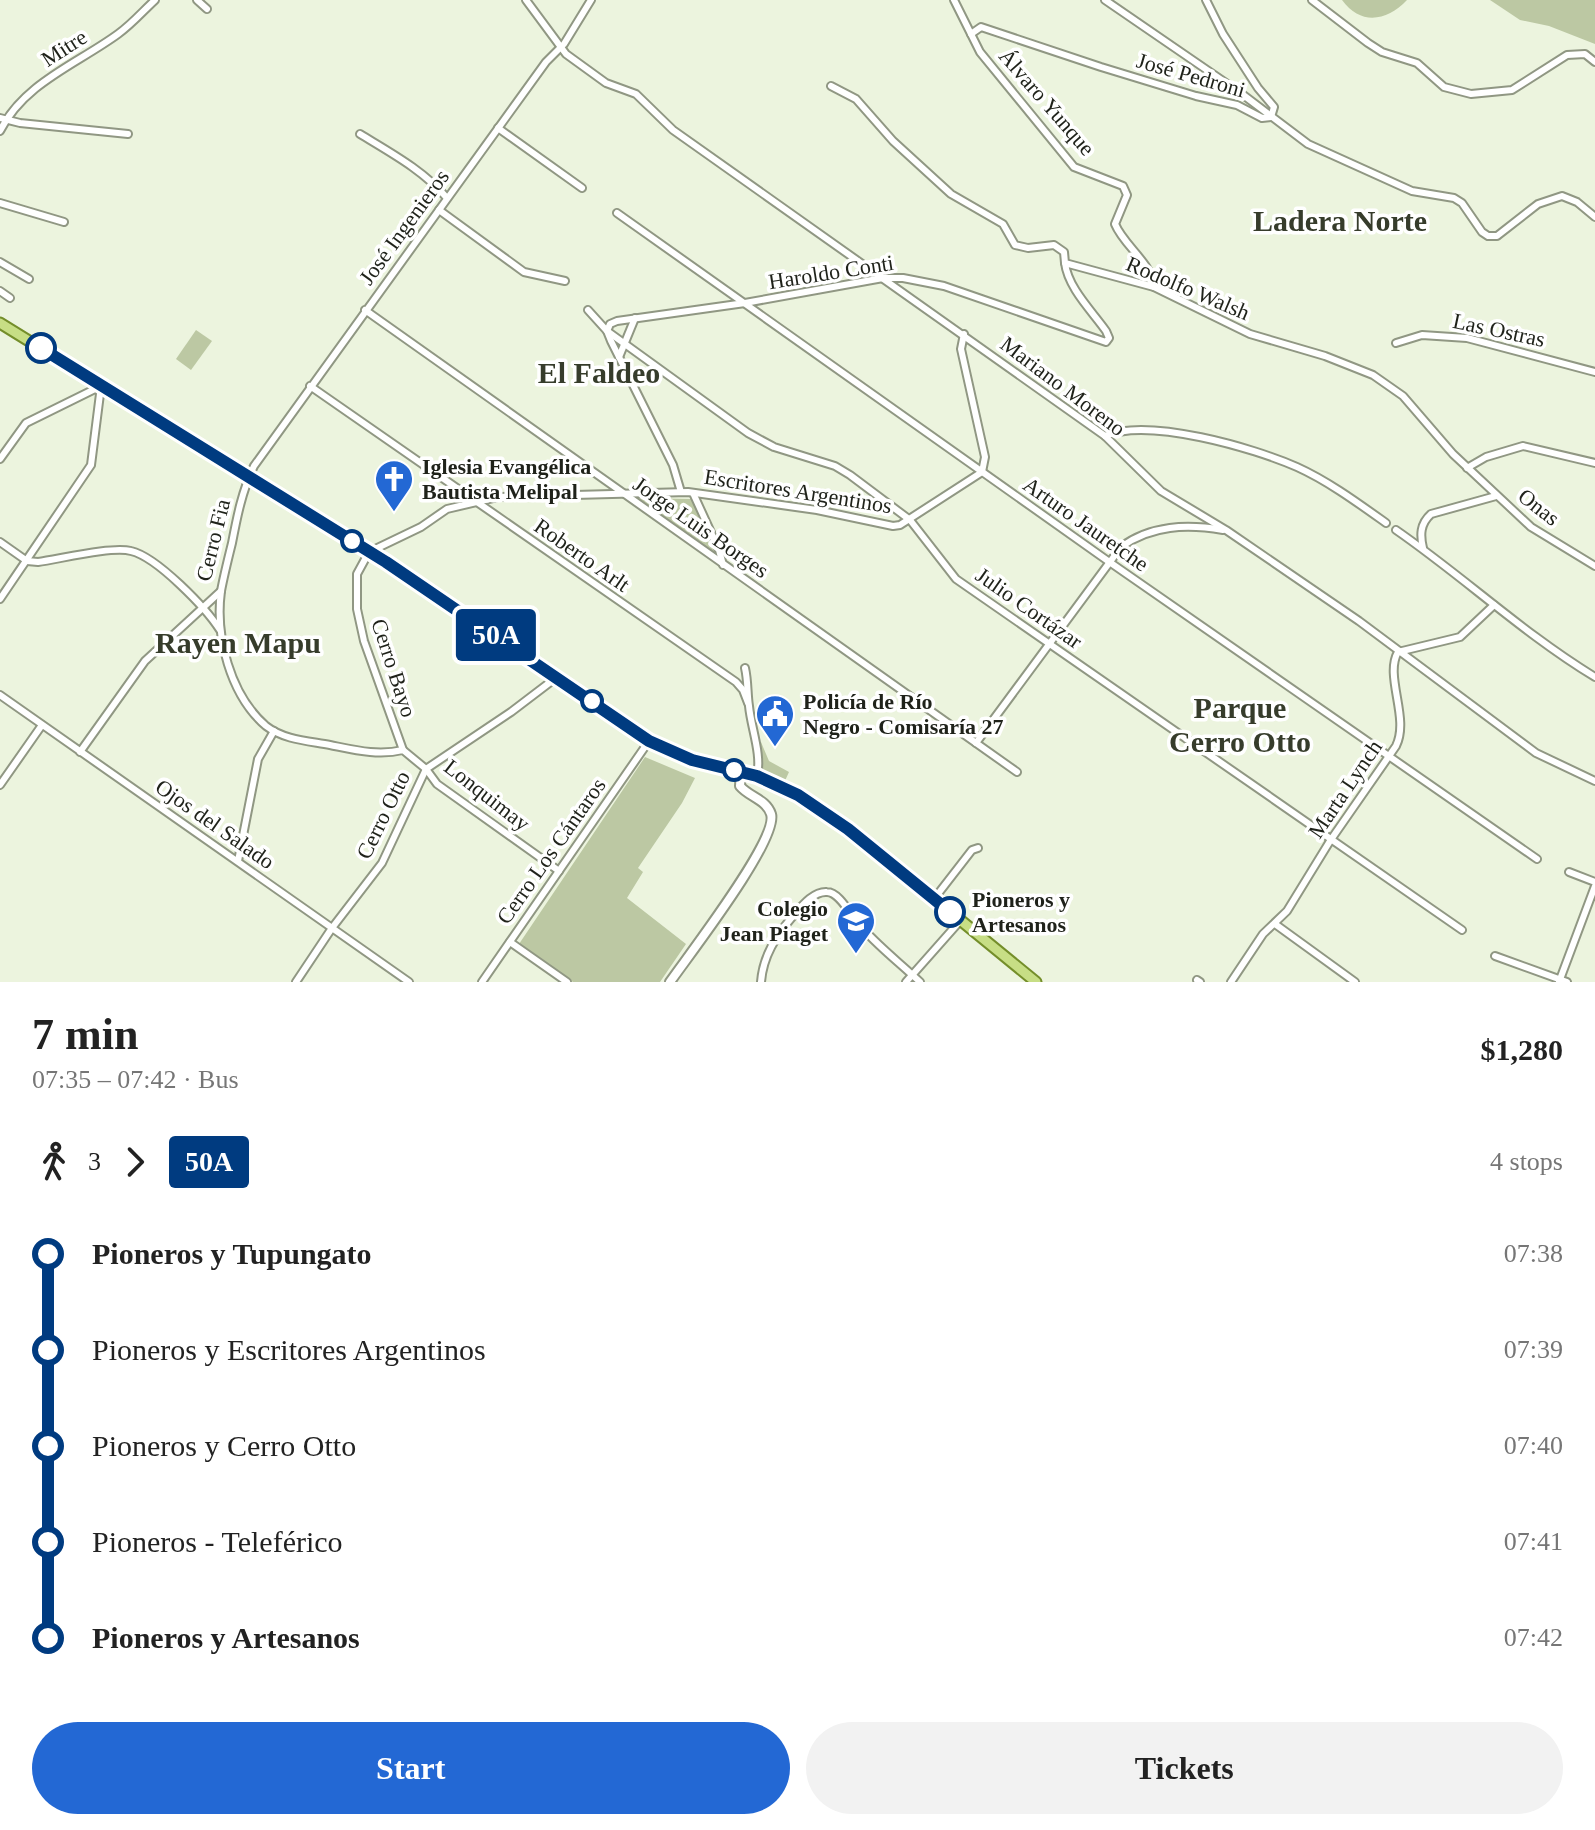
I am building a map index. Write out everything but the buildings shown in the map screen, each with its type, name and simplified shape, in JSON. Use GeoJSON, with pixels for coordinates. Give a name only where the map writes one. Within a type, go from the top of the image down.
{"type":"FeatureCollection","features":[{"type":"Feature","properties":{"kind":"main road"},"geometry":{"type":"LineString","coordinates":[[0,323],[369,552],[649,741],[692,760],[757,776],[809,801],[848,829],[1036,982]]}},
{"type":"Feature","properties":{"kind":"main road"},"geometry":{"type":"LineString","coordinates":[[670,982],[754,861],[770,829],[772,819],[769,809],[746,794],[740,786],[741,771]]}},
{"type":"Feature","properties":{"kind":"street","name":"Mitre"},"geometry":{"type":"LineString","coordinates":[[0,131],[3,119],[29,93],[121,32],[155,0]]}},
{"type":"Feature","properties":{"kind":"street"},"geometry":{"type":"LineString","coordinates":[[197,0],[207,9]]}},
{"type":"Feature","properties":{"kind":"street","name":"Mariano Moreno"},"geometry":{"type":"LineString","coordinates":[[526,0],[560,48],[606,83],[636,94],[673,130],[1105,436],[1161,491],[1226,530],[1359,621],[1536,753],[1595,781]]}},
{"type":"Feature","properties":{"kind":"street","name":"José Ingenieros"},"geometry":{"type":"LineString","coordinates":[[249,477],[310,386],[546,62],[560,48],[591,0]]}},
{"type":"Feature","properties":{"kind":"street","name":"Álvaro Yunque"},"geometry":{"type":"LineString","coordinates":[[954,0],[980,52],[1074,167],[1123,186],[1127,195],[1115,224],[1148,269],[1154,287]]}},
{"type":"Feature","properties":{"kind":"street"},"geometry":{"type":"LineString","coordinates":[[1105,0],[1242,94],[1308,144],[1412,191],[1454,198],[1462,203],[1488,236],[1497,236],[1538,204],[1562,196],[1572,198],[1595,217]]}},
{"type":"Feature","properties":{"kind":"street","name":"José Pedroni"},"geometry":{"type":"LineString","coordinates":[[971,34],[981,27],[993,30],[1026,44],[1207,99],[1237,105],[1262,118],[1271,117],[1274,107],[1223,34],[1206,0]]}},
{"type":"Feature","properties":{"kind":"street"},"geometry":{"type":"LineString","coordinates":[[1312,0],[1368,43],[1382,52],[1417,63],[1444,87],[1452,90],[1479,94],[1512,90],[1567,55],[1585,54],[1595,62]]}},
{"type":"Feature","properties":{"kind":"street","name":"Rodolfo Walsh"},"geometry":{"type":"LineString","coordinates":[[831,86],[856,99],[893,141],[951,194],[1003,224],[1015,245],[1028,248],[1054,245],[1064,252],[1065,263],[1154,287],[1250,334],[1325,356],[1373,375],[1403,396],[1467,468]]}},
{"type":"Feature","properties":{"kind":"street"},"geometry":{"type":"LineString","coordinates":[[3,119],[128,134]]}},
{"type":"Feature","properties":{"kind":"street"},"geometry":{"type":"LineString","coordinates":[[498,128],[582,188]]}},
{"type":"Feature","properties":{"kind":"street"},"geometry":{"type":"LineString","coordinates":[[360,134],[406,161],[434,183],[447,198]]}},
{"type":"Feature","properties":{"kind":"street"},"geometry":{"type":"LineString","coordinates":[[0,203],[64,222]]}},
{"type":"Feature","properties":{"kind":"street"},"geometry":{"type":"LineString","coordinates":[[439,210],[524,272],[565,281]]}},
{"type":"Feature","properties":{"kind":"street","name":"Arturo Jauretche"},"geometry":{"type":"LineString","coordinates":[[617,213],[1108,561],[1537,859]]}},
{"type":"Feature","properties":{"kind":"street"},"geometry":{"type":"LineString","coordinates":[[0,262],[29,279]]}},
{"type":"Feature","properties":{"kind":"street","name":"Haroldo Conti"},"geometry":{"type":"LineString","coordinates":[[607,331],[610,324],[617,321],[745,303],[883,278],[903,278],[944,286],[1106,342],[1109,338],[1106,331],[1078,292],[1065,263]]}},
{"type":"Feature","properties":{"kind":"street"},"geometry":{"type":"LineString","coordinates":[[0,291],[10,298]]}},
{"type":"Feature","properties":{"kind":"street","name":"Jorge Luis Borges"},"geometry":{"type":"LineString","coordinates":[[365,310],[1017,772]]}},
{"type":"Feature","properties":{"kind":"street","name":"Julio Cortázar"},"geometry":{"type":"LineString","coordinates":[[588,310],[607,331],[748,433],[774,447],[835,466],[910,520],[956,579],[1462,930]]}},
{"type":"Feature","properties":{"kind":"street"},"geometry":{"type":"LineString","coordinates":[[619,357],[635,318]]}},
{"type":"Feature","properties":{"kind":"street"},"geometry":{"type":"LineString","coordinates":[[607,331],[673,465],[681,492]]}},
{"type":"Feature","properties":{"kind":"street"},"geometry":{"type":"LineString","coordinates":[[964,334],[961,349],[985,457],[982,472]]}},
{"type":"Feature","properties":{"kind":"street","name":"Las Ostras"},"geometry":{"type":"LineString","coordinates":[[1396,343],[1413,336],[1430,334],[1467,338],[1595,372]]}},
{"type":"Feature","properties":{"kind":"street"},"geometry":{"type":"LineString","coordinates":[[0,459],[26,423],[101,386]]}},
{"type":"Feature","properties":{"kind":"street"},"geometry":{"type":"LineString","coordinates":[[0,599],[91,465],[101,386]]}},
{"type":"Feature","properties":{"kind":"street","name":"Roberto Arlt"},"geometry":{"type":"LineString","coordinates":[[310,386],[736,682],[748,703]]}},
{"type":"Feature","properties":{"kind":"street"},"geometry":{"type":"LineString","coordinates":[[1105,436],[1123,430],[1180,433],[1257,453],[1311,475],[1386,523]]}},
{"type":"Feature","properties":{"kind":"street"},"geometry":{"type":"LineString","coordinates":[[1467,468],[1486,457],[1523,446],[1595,463]]}},
{"type":"Feature","properties":{"kind":"street","name":"Onas"},"geometry":{"type":"LineString","coordinates":[[1467,468],[1531,527],[1595,566]]}},
{"type":"Feature","properties":{"kind":"street","name":"Escritores Argentinos"},"geometry":{"type":"LineString","coordinates":[[369,552],[421,527],[447,509],[498,497],[681,492],[817,510],[893,526],[910,520],[982,472]]}},
{"type":"Feature","properties":{"kind":"street","name":"Cerro Fia"},"geometry":{"type":"LineString","coordinates":[[80,752],[145,661],[221,591],[249,477]]}},
{"type":"Feature","properties":{"kind":"street"},"geometry":{"type":"LineString","coordinates":[[693,493],[723,565]]}},
{"type":"Feature","properties":{"kind":"street"},"geometry":{"type":"LineString","coordinates":[[1423,548],[1421,532],[1431,514],[1496,496]]}},
{"type":"Feature","properties":{"kind":"street"},"geometry":{"type":"LineString","coordinates":[[976,743],[1108,561],[1130,540],[1162,529],[1187,526],[1226,530]]}},
{"type":"Feature","properties":{"kind":"street"},"geometry":{"type":"LineString","coordinates":[[1396,530],[1463,577],[1534,636],[1595,677]]}},
{"type":"Feature","properties":{"kind":"street"},"geometry":{"type":"LineString","coordinates":[[0,542],[27,561],[117,550],[130,550],[143,555],[205,608],[220,630],[237,687],[250,708],[274,731],[290,738],[375,753],[403,750]]}},
{"type":"Feature","properties":{"kind":"street","name":"Cerro Bayo"},"geometry":{"type":"LineString","coordinates":[[369,552],[357,574],[357,609],[368,654],[403,750]]}},
{"type":"Feature","properties":{"kind":"street"},"geometry":{"type":"LineString","coordinates":[[220,630],[221,591]]}},
{"type":"Feature","properties":{"kind":"street"},"geometry":{"type":"LineString","coordinates":[[1398,652],[1460,637],[1494,605]]}},
{"type":"Feature","properties":{"kind":"street","name":"Marta Lynch"},"geometry":{"type":"LineString","coordinates":[[1231,982],[1263,934],[1287,911],[1400,738],[1394,664],[1398,652]]}},
{"type":"Feature","properties":{"kind":"street"},"geometry":{"type":"LineString","coordinates":[[745,668],[759,764],[757,776]]}},
{"type":"Feature","properties":{"kind":"street","name":"Cerro Otto"},"geometry":{"type":"LineString","coordinates":[[296,982],[332,928],[382,863],[426,769],[557,677]]}},
{"type":"Feature","properties":{"kind":"street","name":"Ojos del Salado"},"geometry":{"type":"LineString","coordinates":[[0,695],[409,982]]}},
{"type":"Feature","properties":{"kind":"street"},"geometry":{"type":"LineString","coordinates":[[0,785],[42,725]]}},
{"type":"Feature","properties":{"kind":"street"},"geometry":{"type":"LineString","coordinates":[[238,861],[258,759],[274,731]]}},
{"type":"Feature","properties":{"kind":"street","name":"Cerro Los Cántaros"},"geometry":{"type":"LineString","coordinates":[[482,982],[649,741]]}},
{"type":"Feature","properties":{"kind":"street","name":"Lonquimay"},"geometry":{"type":"LineString","coordinates":[[403,750],[426,769],[437,784],[559,871]]}},
{"type":"Feature","properties":{"kind":"street"},"geometry":{"type":"LineString","coordinates":[[934,899],[972,850],[978,848]]}},
{"type":"Feature","properties":{"kind":"street"},"geometry":{"type":"LineString","coordinates":[[1495,956],[1562,981],[1595,884],[1569,872]]}},
{"type":"Feature","properties":{"kind":"street"},"geometry":{"type":"LineString","coordinates":[[761,982],[762,966],[779,932],[803,904],[817,894],[827,892],[834,894],[862,928],[920,982]]}},
{"type":"Feature","properties":{"kind":"street"},"geometry":{"type":"LineString","coordinates":[[906,982],[960,921]]}},
{"type":"Feature","properties":{"kind":"street"},"geometry":{"type":"LineString","coordinates":[[1275,924],[1355,982]]}},
{"type":"Feature","properties":{"kind":"street"},"geometry":{"type":"LineString","coordinates":[[510,942],[567,982]]}},
{"type":"Feature","properties":{"kind":"green space"},"geometry":{"type":"Polygon","coordinates":[[[1342,0],[1407,0],[1391,13],[1374,18],[1357,14],[1342,0]]]}},
{"type":"Feature","properties":{"kind":"green space"},"geometry":{"type":"Polygon","coordinates":[[[1490,0],[1595,0],[1595,44],[1549,26],[1520,20],[1490,0]]]}},
{"type":"Feature","properties":{"kind":"green space"},"geometry":{"type":"Polygon","coordinates":[[[196,330],[212,341],[191,370],[176,359],[196,330]]]}},
{"type":"Feature","properties":{"kind":"green space"},"geometry":{"type":"Polygon","coordinates":[[[632,498],[692,499],[716,552],[714,556],[632,498]]]}},
{"type":"Feature","properties":{"kind":"green space"},"geometry":{"type":"Polygon","coordinates":[[[761,742],[769,761],[789,772],[784,783],[760,773],[762,766],[757,746],[761,742]]]}},
{"type":"Feature","properties":{"kind":"green space"},"geometry":{"type":"Polygon","coordinates":[[[645,757],[695,778],[638,868],[643,872],[627,898],[686,944],[660,982],[573,982],[519,944],[645,757]]]}},
{"type":"Feature","properties":{"kind":"bus line","name":"50A"},"geometry":{"type":"LineString","coordinates":[[41,348],[386,562],[649,741],[692,760],[757,776],[809,801],[950,912]]}},
{"type":"Feature","properties":{"kind":"place","name":"Iglesia Evangélica Bautista Melipal"},"geometry":{"type":"Point","coordinates":[394,513]}},
{"type":"Feature","properties":{"kind":"place","name":"Policía de Río Negro - Comisaría 27"},"geometry":{"type":"Point","coordinates":[775,748]}},
{"type":"Feature","properties":{"kind":"place","name":"Pioneros y Artesanos"},"geometry":{"type":"Point","coordinates":[950,912]}},
{"type":"Feature","properties":{"kind":"place","name":"Colegio Jean Piaget"},"geometry":{"type":"Point","coordinates":[856,955]}},
{"type":"Feature","properties":{"kind":"district","name":"Ladera Norte"},"geometry":{"type":"Point","coordinates":[1340,220]}},
{"type":"Feature","properties":{"kind":"district","name":"El Faldeo"},"geometry":{"type":"Point","coordinates":[599,372]}},
{"type":"Feature","properties":{"kind":"district","name":"Rayen Mapu"},"geometry":{"type":"Point","coordinates":[238,642]}},
{"type":"Feature","properties":{"kind":"district","name":"Parque Cerro Otto"},"geometry":{"type":"Point","coordinates":[1240,724]}}]}
